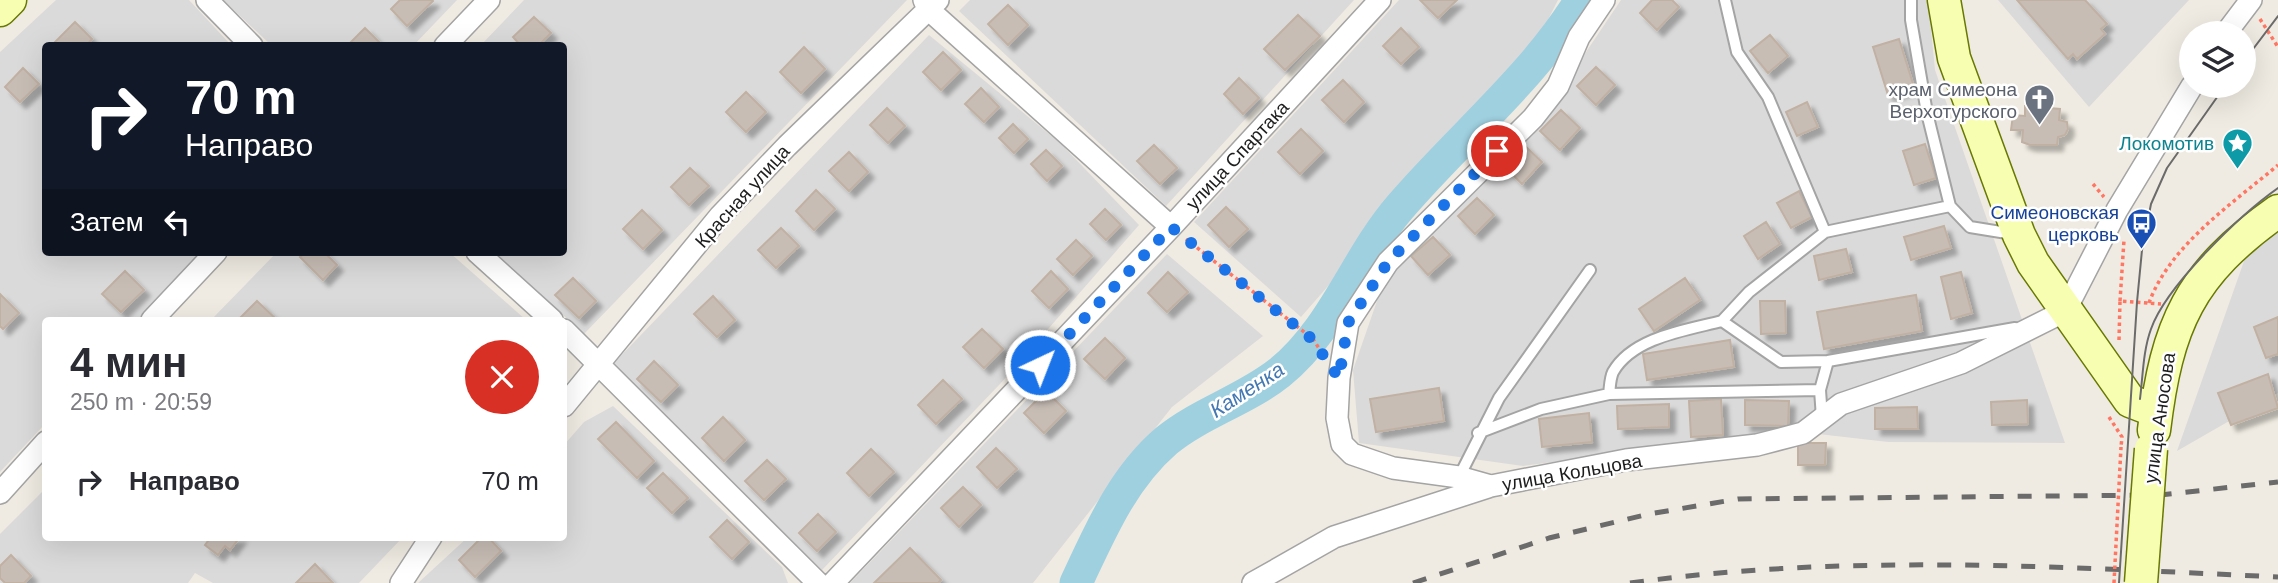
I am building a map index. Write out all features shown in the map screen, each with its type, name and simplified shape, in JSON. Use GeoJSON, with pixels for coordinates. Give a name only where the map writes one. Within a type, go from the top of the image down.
{"type":"FeatureCollection","features":[{"type":"Feature","properties":{"kind":"street"},"geometry":{"type":"LineString","coordinates":[[0,10],[10,0]]}},
{"type":"Feature","properties":{"kind":"street"},"geometry":{"type":"LineString","coordinates":[[207,0],[248,42]]}},
{"type":"Feature","properties":{"kind":"street"},"geometry":{"type":"LineString","coordinates":[[449,42],[489,0]]}},
{"type":"Feature","properties":{"kind":"street","name":"улица Спартака"},"geometry":{"type":"LineString","coordinates":[[833,583],[1171,227],[1380,0]]}},
{"type":"Feature","properties":{"kind":"street","name":"улица Кольцова"},"geometry":{"type":"LineString","coordinates":[[1604,0],[1579,37],[1558,86],[1533,118],[1388,262],[1348,323],[1336,418],[1342,444],[1352,454],[1393,468],[1459,477],[1491,486],[1626,460],[1757,444],[1803,433],[1841,404],[1961,363],[2031,325],[2065,311]]}},
{"type":"Feature","properties":{"kind":"street"},"geometry":{"type":"LineString","coordinates":[[1944,0],[1954,58],[2019,235],[2032,263],[2130,401],[2156,411]]}},
{"type":"Feature","properties":{"kind":"street"},"geometry":{"type":"LineString","coordinates":[[2235,21],[2251,1]]}},
{"type":"Feature","properties":{"kind":"street"},"geometry":{"type":"LineString","coordinates":[[930,3],[1171,227]]}},
{"type":"Feature","properties":{"kind":"street","name":"Красная улица"},"geometry":{"type":"LineString","coordinates":[[567,403],[720,216],[930,3]]}},
{"type":"Feature","properties":{"kind":"street"},"geometry":{"type":"LineString","coordinates":[[2065,311],[2118,210],[2185,98]]}},
{"type":"Feature","properties":{"kind":"street","name":"улица Аносова"},"geometry":{"type":"LineString","coordinates":[[2141,583],[2136,448],[2156,411],[2173,332],[2199,281],[2253,229],[2278,211]]}},
{"type":"Feature","properties":{"kind":"street"},"geometry":{"type":"LineString","coordinates":[[155,317],[212,256]]}},
{"type":"Feature","properties":{"kind":"street"},"geometry":{"type":"LineString","coordinates":[[481,256],[549,317]]}},
{"type":"Feature","properties":{"kind":"street"},"geometry":{"type":"LineString","coordinates":[[567,333],[818,583]]}},
{"type":"Feature","properties":{"kind":"street"},"geometry":{"type":"LineString","coordinates":[[0,493],[42,446]]}},
{"type":"Feature","properties":{"kind":"street"},"geometry":{"type":"LineString","coordinates":[[1253,583],[1334,537],[1491,486]]}},
{"type":"Feature","properties":{"kind":"street"},"geometry":{"type":"LineString","coordinates":[[401,583],[428,541]]}},
{"type":"Feature","properties":{"kind":"lane"},"geometry":{"type":"LineString","coordinates":[[1725,0],[1737,52],[1768,97],[1808,185],[1825,232]]}},
{"type":"Feature","properties":{"kind":"lane"},"geometry":{"type":"LineString","coordinates":[[1911,0],[1911,20],[1927,113],[1950,206],[1970,227],[2019,235]]}},
{"type":"Feature","properties":{"kind":"lane"},"geometry":{"type":"LineString","coordinates":[[1609,394],[1612,373],[1626,356],[1656,339],[1722,321],[1749,292],[1825,232],[1950,206]]}},
{"type":"Feature","properties":{"kind":"lane"},"geometry":{"type":"LineString","coordinates":[[1459,477],[1478,433],[1499,398],[1590,270]]}},
{"type":"Feature","properties":{"kind":"lane"},"geometry":{"type":"LineString","coordinates":[[1722,321],[1781,362],[1828,361],[2031,325]]}},
{"type":"Feature","properties":{"kind":"lane"},"geometry":{"type":"LineString","coordinates":[[1822,418],[1820,390],[1828,361]]}},
{"type":"Feature","properties":{"kind":"lane"},"geometry":{"type":"LineString","coordinates":[[1478,433],[1542,409],[1609,394],[1820,390]]}},
{"type":"Feature","properties":{"kind":"path"},"geometry":{"type":"LineString","coordinates":[[2251,1],[2278,47]]}},
{"type":"Feature","properties":{"kind":"path"},"geometry":{"type":"LineString","coordinates":[[2149,303],[2158,280],[2211,221],[2278,165]]}},
{"type":"Feature","properties":{"kind":"path"},"geometry":{"type":"LineString","coordinates":[[1171,227],[1312,339],[1339,378]]}},
{"type":"Feature","properties":{"kind":"path"},"geometry":{"type":"LineString","coordinates":[[2114,583],[2136,448]]}},
{"type":"Feature","properties":{"kind":"shaded area"},"geometry":{"type":"Polygon","coordinates":[[[56,0],[189,0],[228,42],[42,42],[42,256],[203,256],[146,317],[42,317],[42,427],[0,472],[0,52],[56,0]]]}},
{"type":"Feature","properties":{"kind":"shaded area"},"geometry":{"type":"Polygon","coordinates":[[[223,0],[457,0],[417,42],[268,42],[223,0]]]}},
{"type":"Feature","properties":{"kind":"shaded area"},"geometry":{"type":"Polygon","coordinates":[[[524,0],[907,0],[584,334],[497,256],[567,256],[567,42],[484,42],[524,0]]]}},
{"type":"Feature","properties":{"kind":"shaded area"},"geometry":{"type":"Polygon","coordinates":[[[970,0],[1354,0],[1166,206],[959,11],[970,0]]]}},
{"type":"Feature","properties":{"kind":"shaded area"},"geometry":{"type":"Polygon","coordinates":[[[1399,0],[1558,0],[1530,55],[1301,317],[1194,222],[1399,0]]]}},
{"type":"Feature","properties":{"kind":"shaded area"},"geometry":{"type":"Polygon","coordinates":[[[1621,0],[1928,0],[1935,70],[2065,443],[1888,442],[1792,431],[1523,466],[1359,443],[1353,370],[1386,275],[1541,119],[1621,0]]]}},
{"type":"Feature","properties":{"kind":"shaded area"},"geometry":{"type":"Polygon","coordinates":[[[1998,0],[2189,0],[2089,107],[1998,0]]]}},
{"type":"Feature","properties":{"kind":"shaded area"},"geometry":{"type":"Polygon","coordinates":[[[929,35],[1060,143],[1139,225],[1000,384],[822,570],[636,392],[614,363],[929,35]]]}},
{"type":"Feature","properties":{"kind":"shaded area"},"geometry":{"type":"Polygon","coordinates":[[[2278,230],[2278,393],[2177,451],[2249,247],[2278,230]]]}},
{"type":"Feature","properties":{"kind":"shaded area"},"geometry":{"type":"Polygon","coordinates":[[[1167,254],[1263,336],[1172,407],[1033,583],[850,583],[1167,254]]]}},
{"type":"Feature","properties":{"kind":"shaded area"},"geometry":{"type":"Polygon","coordinates":[[[273,256],[454,256],[523,317],[214,317],[273,256]]]}},
{"type":"Feature","properties":{"kind":"shaded area"},"geometry":{"type":"Polygon","coordinates":[[[613,406],[782,567],[788,583],[418,583],[464,541],[567,541],[567,442],[584,422],[613,406]]]}},
{"type":"Feature","properties":{"kind":"shaded area"},"geometry":{"type":"Polygon","coordinates":[[[42,492],[42,541],[399,541],[359,583],[213,583],[195,573],[188,583],[0,583],[0,534],[42,492]]]}},
{"type":"Feature","properties":{"kind":"building"},"geometry":{"type":"Polygon","coordinates":[[[400,0],[433,1],[407,26],[391,9],[400,0]]]}},
{"type":"Feature","properties":{"kind":"building"},"geometry":{"type":"Polygon","coordinates":[[[1420,0],[1457,0],[1438,18],[1420,0]]]}},
{"type":"Feature","properties":{"kind":"building"},"geometry":{"type":"Polygon","coordinates":[[[1652,0],[1672,0],[1679,7],[1657,30],[1640,13],[1652,0]]]}},
{"type":"Feature","properties":{"kind":"building"},"geometry":{"type":"Polygon","coordinates":[[[2017,0],[2085,0],[2107,24],[2101,29],[2105,34],[2077,59],[2073,54],[2068,59],[2017,0]]]}},
{"type":"Feature","properties":{"kind":"building"},"geometry":{"type":"Polygon","coordinates":[[[1008,5],[1028,25],[1008,45],[988,24],[1008,5]]]}},
{"type":"Feature","properties":{"kind":"building"},"geometry":{"type":"Polygon","coordinates":[[[1298,15],[1320,36],[1285,70],[1264,49],[1298,15]]]}},
{"type":"Feature","properties":{"kind":"building"},"geometry":{"type":"Polygon","coordinates":[[[534,17],[551,33],[542,42],[517,42],[513,37],[534,17]]]}},
{"type":"Feature","properties":{"kind":"building"},"geometry":{"type":"Polygon","coordinates":[[[75,22],[92,39],[89,42],[55,42],[75,22]]]}},
{"type":"Feature","properties":{"kind":"building"},"geometry":{"type":"Polygon","coordinates":[[[365,28],[379,42],[351,42],[365,28]]]}},
{"type":"Feature","properties":{"kind":"building"},"geometry":{"type":"Polygon","coordinates":[[[1401,28],[1419,47],[1401,64],[1383,46],[1401,28]]]}},
{"type":"Feature","properties":{"kind":"building"},"geometry":{"type":"Polygon","coordinates":[[[1770,35],[1788,56],[1768,73],[1750,51],[1770,35]]]}},
{"type":"Feature","properties":{"kind":"building"},"geometry":{"type":"Polygon","coordinates":[[[1899,39],[1914,87],[1888,95],[1873,47],[1899,39]]]}},
{"type":"Feature","properties":{"kind":"building"},"geometry":{"type":"Polygon","coordinates":[[[804,47],[825,69],[801,93],[780,72],[804,47]]]}},
{"type":"Feature","properties":{"kind":"building"},"geometry":{"type":"Polygon","coordinates":[[[943,52],[961,70],[941,90],[923,72],[943,52]]]}},
{"type":"Feature","properties":{"kind":"building"},"geometry":{"type":"Polygon","coordinates":[[[1596,67],[1615,85],[1596,105],[1577,86],[1596,67]]]}},
{"type":"Feature","properties":{"kind":"building"},"geometry":{"type":"Polygon","coordinates":[[[23,68],[39,84],[20,102],[5,87],[23,68]]]}},
{"type":"Feature","properties":{"kind":"building"},"geometry":{"type":"Polygon","coordinates":[[[1239,78],[1259,98],[1243,114],[1224,94],[1239,78]]]}},
{"type":"Feature","properties":{"kind":"building"},"geometry":{"type":"Polygon","coordinates":[[[1343,80],[1364,102],[1344,122],[1322,100],[1343,80]]]}},
{"type":"Feature","properties":{"kind":"building"},"geometry":{"type":"Polygon","coordinates":[[[981,88],[999,107],[984,122],[965,104],[981,88]]]}},
{"type":"Feature","properties":{"kind":"building"},"geometry":{"type":"Polygon","coordinates":[[[746,92],[766,112],[746,132],[726,112],[746,92]]]}},
{"type":"Feature","properties":{"kind":"building"},"geometry":{"type":"Polygon","coordinates":[[[1807,102],[1818,127],[1797,136],[1786,112],[1807,102]]]}},
{"type":"Feature","properties":{"kind":"building","name":"храм Симеона Верхотурского"},"geometry":{"type":"Polygon","coordinates":[[[2025,106],[2060,109],[2059,120],[2067,122],[2068,129],[2065,135],[2058,137],[2057,145],[2030,145],[2022,142],[2023,130],[2011,130],[2013,115],[2025,116],[2025,106]]]}},
{"type":"Feature","properties":{"kind":"building"},"geometry":{"type":"Polygon","coordinates":[[[887,108],[905,126],[888,143],[870,125],[887,108]]]}},
{"type":"Feature","properties":{"kind":"building"},"geometry":{"type":"Polygon","coordinates":[[[1561,110],[1580,128],[1560,150],[1540,131],[1561,110]]]}},
{"type":"Feature","properties":{"kind":"building"},"geometry":{"type":"Polygon","coordinates":[[[1013,124],[1028,139],[1014,153],[999,138],[1013,124]]]}},
{"type":"Feature","properties":{"kind":"building"},"geometry":{"type":"Polygon","coordinates":[[[1301,129],[1323,151],[1300,174],[1278,152],[1301,129]]]}},
{"type":"Feature","properties":{"kind":"building"},"geometry":{"type":"Polygon","coordinates":[[[1925,144],[1936,178],[1914,185],[1903,151],[1925,144]]]}},
{"type":"Feature","properties":{"kind":"building"},"geometry":{"type":"Polygon","coordinates":[[[1154,145],[1177,168],[1160,184],[1137,161],[1154,145]]]}},
{"type":"Feature","properties":{"kind":"building"},"geometry":{"type":"Polygon","coordinates":[[[1524,145],[1542,162],[1522,184],[1504,166],[1524,145]]]}},
{"type":"Feature","properties":{"kind":"building"},"geometry":{"type":"Polygon","coordinates":[[[1046,150],[1062,166],[1047,181],[1031,164],[1046,150]]]}},
{"type":"Feature","properties":{"kind":"building"},"geometry":{"type":"Polygon","coordinates":[[[849,152],[868,172],[849,191],[829,171],[849,152]]]}},
{"type":"Feature","properties":{"kind":"building"},"geometry":{"type":"Polygon","coordinates":[[[690,168],[709,186],[689,205],[671,187],[690,168]]]}},
{"type":"Feature","properties":{"kind":"building"},"geometry":{"type":"Polygon","coordinates":[[[816,190],[835,209],[814,230],[796,211],[816,190]]]}},
{"type":"Feature","properties":{"kind":"building"},"geometry":{"type":"Polygon","coordinates":[[[1799,191],[1812,217],[1791,228],[1777,203],[1799,191]]]}},
{"type":"Feature","properties":{"kind":"building"},"geometry":{"type":"Polygon","coordinates":[[[1477,198],[1494,215],[1475,234],[1458,216],[1477,198]]]}},
{"type":"Feature","properties":{"kind":"building"},"geometry":{"type":"Polygon","coordinates":[[[1226,207],[1248,229],[1229,247],[1208,225],[1226,207]]]}},
{"type":"Feature","properties":{"kind":"building"},"geometry":{"type":"Polygon","coordinates":[[[1105,209],[1121,225],[1106,240],[1090,224],[1105,209]]]}},
{"type":"Feature","properties":{"kind":"building"},"geometry":{"type":"Polygon","coordinates":[[[642,210],[662,230],[643,249],[623,229],[642,210]]]}},
{"type":"Feature","properties":{"kind":"building"},"geometry":{"type":"Polygon","coordinates":[[[1766,222],[1780,244],[1758,259],[1744,236],[1766,222]]]}},
{"type":"Feature","properties":{"kind":"building"},"geometry":{"type":"Polygon","coordinates":[[[1944,226],[1951,248],[1911,260],[1904,237],[1944,226]]]}},
{"type":"Feature","properties":{"kind":"building"},"geometry":{"type":"Polygon","coordinates":[[[781,228],[799,246],[776,268],[758,250],[781,228]]]}},
{"type":"Feature","properties":{"kind":"building"},"geometry":{"type":"Polygon","coordinates":[[[1433,237],[1450,255],[1428,275],[1411,256],[1433,237]]]}},
{"type":"Feature","properties":{"kind":"building"},"geometry":{"type":"Polygon","coordinates":[[[1076,240],[1092,256],[1073,275],[1057,259],[1076,240]]]}},
{"type":"Feature","properties":{"kind":"building"},"geometry":{"type":"Polygon","coordinates":[[[1846,249],[1852,272],[1819,280],[1814,256],[1846,249]]]}},
{"type":"Feature","properties":{"kind":"building"},"geometry":{"type":"Polygon","coordinates":[[[328,256],[337,265],[323,280],[300,257],[328,256]]]}},
{"type":"Feature","properties":{"kind":"building"},"geometry":{"type":"Polygon","coordinates":[[[125,271],[144,290],[121,312],[102,294],[125,271]]]}},
{"type":"Feature","properties":{"kind":"building"},"geometry":{"type":"Polygon","coordinates":[[[1051,271],[1068,289],[1049,308],[1032,291],[1051,271]]]}},
{"type":"Feature","properties":{"kind":"building"},"geometry":{"type":"Polygon","coordinates":[[[1168,272],[1188,292],[1167,312],[1148,293],[1168,272]]]}},
{"type":"Feature","properties":{"kind":"building"},"geometry":{"type":"Polygon","coordinates":[[[1961,272],[1972,313],[1951,319],[1941,277],[1961,272]]]}},
{"type":"Feature","properties":{"kind":"building"},"geometry":{"type":"Polygon","coordinates":[[[573,278],[596,301],[579,318],[555,295],[573,278]]]}},
{"type":"Feature","properties":{"kind":"building"},"geometry":{"type":"Polygon","coordinates":[[[1685,278],[1700,300],[1654,331],[1639,309],[1685,278]]]}},
{"type":"Feature","properties":{"kind":"building"},"geometry":{"type":"Polygon","coordinates":[[[0,294],[19,313],[3,329],[0,326],[0,294]]]}},
{"type":"Feature","properties":{"kind":"building"},"geometry":{"type":"Polygon","coordinates":[[[1916,295],[1922,331],[1824,349],[1817,312],[1916,295]]]}},
{"type":"Feature","properties":{"kind":"building"},"geometry":{"type":"Polygon","coordinates":[[[713,296],[735,320],[717,337],[694,314],[713,296]]]}},
{"type":"Feature","properties":{"kind":"building"},"geometry":{"type":"Polygon","coordinates":[[[257,301],[274,317],[241,317],[257,301]]]}},
{"type":"Feature","properties":{"kind":"building"},"geometry":{"type":"Polygon","coordinates":[[[1760,301],[1785,301],[1786,333],[1761,334],[1760,301]]]}},
{"type":"Feature","properties":{"kind":"building"},"geometry":{"type":"Polygon","coordinates":[[[2278,317],[2278,354],[2266,358],[2254,327],[2278,317]]]}},
{"type":"Feature","properties":{"kind":"building"},"geometry":{"type":"Polygon","coordinates":[[[982,329],[1003,349],[984,368],[963,347],[982,329]]]}},
{"type":"Feature","properties":{"kind":"building"},"geometry":{"type":"Polygon","coordinates":[[[1105,338],[1125,358],[1105,379],[1084,359],[1105,338]]]}},
{"type":"Feature","properties":{"kind":"building"},"geometry":{"type":"Polygon","coordinates":[[[1730,340],[1734,367],[1647,380],[1643,354],[1730,340]]]}},
{"type":"Feature","properties":{"kind":"building"},"geometry":{"type":"Polygon","coordinates":[[[654,361],[678,385],[661,402],[637,379],[654,361]]]}},
{"type":"Feature","properties":{"kind":"building"},"geometry":{"type":"Polygon","coordinates":[[[2268,374],[2278,408],[2231,425],[2218,393],[2268,374]]]}},
{"type":"Feature","properties":{"kind":"building"},"geometry":{"type":"Polygon","coordinates":[[[943,380],[962,399],[936,424],[918,405],[943,380]]]}},
{"type":"Feature","properties":{"kind":"building"},"geometry":{"type":"Polygon","coordinates":[[[1439,388],[1444,421],[1376,432],[1370,399],[1439,388]]]}},
{"type":"Feature","properties":{"kind":"building"},"geometry":{"type":"Polygon","coordinates":[[[1046,391],[1066,411],[1044,433],[1024,413],[1046,391]]]}},
{"type":"Feature","properties":{"kind":"building"},"geometry":{"type":"Polygon","coordinates":[[[1721,399],[1723,435],[1691,437],[1689,401],[1721,399]]]}},
{"type":"Feature","properties":{"kind":"building"},"geometry":{"type":"Polygon","coordinates":[[[1745,400],[1789,401],[1788,426],[1745,425],[1745,400]]]}},
{"type":"Feature","properties":{"kind":"building"},"geometry":{"type":"Polygon","coordinates":[[[2027,400],[2028,424],[1992,425],[1991,402],[2027,400]]]}},
{"type":"Feature","properties":{"kind":"building"},"geometry":{"type":"Polygon","coordinates":[[[1669,404],[1669,427],[1618,429],[1617,406],[1669,404]]]}},
{"type":"Feature","properties":{"kind":"building"},"geometry":{"type":"Polygon","coordinates":[[[1917,407],[1918,429],[1875,429],[1875,408],[1917,407]]]}},
{"type":"Feature","properties":{"kind":"building"},"geometry":{"type":"Polygon","coordinates":[[[1589,413],[1592,442],[1542,447],[1539,419],[1589,413]]]}},
{"type":"Feature","properties":{"kind":"building"},"geometry":{"type":"Polygon","coordinates":[[[723,417],[745,440],[724,461],[702,438],[723,417]]]}},
{"type":"Feature","properties":{"kind":"building"},"geometry":{"type":"Polygon","coordinates":[[[616,422],[654,461],[637,478],[598,439],[616,422]]]}},
{"type":"Feature","properties":{"kind":"building"},"geometry":{"type":"Polygon","coordinates":[[[1798,443],[1826,443],[1825,465],[1798,465],[1798,443]]]}},
{"type":"Feature","properties":{"kind":"building"},"geometry":{"type":"Polygon","coordinates":[[[996,448],[1017,469],[997,488],[977,467],[996,448]]]}},
{"type":"Feature","properties":{"kind":"building"},"geometry":{"type":"Polygon","coordinates":[[[871,449],[894,472],[869,496],[847,473],[871,449]]]}},
{"type":"Feature","properties":{"kind":"building"},"geometry":{"type":"Polygon","coordinates":[[[767,460],[786,479],[764,500],[745,481],[767,460]]]}},
{"type":"Feature","properties":{"kind":"building"},"geometry":{"type":"Polygon","coordinates":[[[663,473],[688,498],[672,513],[647,488],[663,473]]]}},
{"type":"Feature","properties":{"kind":"building"},"geometry":{"type":"Polygon","coordinates":[[[963,487],[981,505],[959,527],[941,508],[963,487]]]}},
{"type":"Feature","properties":{"kind":"building"},"geometry":{"type":"Polygon","coordinates":[[[818,514],[836,532],[817,551],[799,533],[818,514]]]}},
{"type":"Feature","properties":{"kind":"building"},"geometry":{"type":"Polygon","coordinates":[[[727,520],[749,542],[732,559],[710,537],[727,520]]]}},
{"type":"Feature","properties":{"kind":"building"},"geometry":{"type":"Polygon","coordinates":[[[208,541],[237,541],[230,550],[225,546],[218,555],[205,545],[208,541]]]}},
{"type":"Feature","properties":{"kind":"building"},"geometry":{"type":"Polygon","coordinates":[[[478,541],[492,541],[501,551],[475,577],[459,560],[478,541]]]}},
{"type":"Feature","properties":{"kind":"building"},"geometry":{"type":"Polygon","coordinates":[[[910,548],[941,580],[938,583],[874,583],[910,548]]]}},
{"type":"Feature","properties":{"kind":"building"},"geometry":{"type":"Polygon","coordinates":[[[11,555],[31,576],[24,583],[5,583],[0,578],[0,566],[11,555]]]}},
{"type":"Feature","properties":{"kind":"building"},"geometry":{"type":"Polygon","coordinates":[[[315,564],[333,583],[296,583],[315,564]]]}},
{"type":"Feature","properties":{"kind":"waterway","name":"Каменка"},"geometry":{"type":"LineString","coordinates":[[1076,583],[1114,507],[1150,456],[1193,422],[1266,383],[1298,355],[1330,315],[1384,227],[1423,181],[1518,82],[1562,29],[1581,0]]}},
{"type":"Feature","properties":{"kind":"tram line"},"geometry":{"type":"LineString","coordinates":[[2256,45],[2278,16]]}},
{"type":"Feature","properties":{"kind":"tram line"},"geometry":{"type":"LineString","coordinates":[[2119,583],[2137,302],[2142,250],[2151,204],[2167,168],[2217,98]]}},
{"type":"Feature","properties":{"kind":"tram line"},"geometry":{"type":"LineString","coordinates":[[2140,399],[2146,346],[2151,329],[2172,292],[2206,252],[2278,188]]}},
{"type":"Feature","properties":{"kind":"railway"},"geometry":{"type":"LineString","coordinates":[[1413,583],[1549,538],[1649,514],[1738,499],[2160,495],[2278,482]]}},
{"type":"Feature","properties":{"kind":"railway"},"geometry":{"type":"LineString","coordinates":[[1630,583],[1711,574],[1873,565],[2035,567],[2278,577]]}},
{"type":"Feature","properties":{"kind":"place","name":"храм Симеона Верхотурского"},"geometry":{"type":"Point","coordinates":[2040,127]}},
{"type":"Feature","properties":{"kind":"place","name":"Локомотив"},"geometry":{"type":"Point","coordinates":[2237,170]}},
{"type":"Feature","properties":{"kind":"place","name":"Симеоновская церковь"},"geometry":{"type":"Point","coordinates":[2142,250]}},
{"type":"Feature","properties":{"kind":"route"},"geometry":{"type":"LineString","coordinates":[[1040,365],[1171,227],[1312,339],[1339,378],[1348,323],[1388,262],[1497,151]]}}]}
